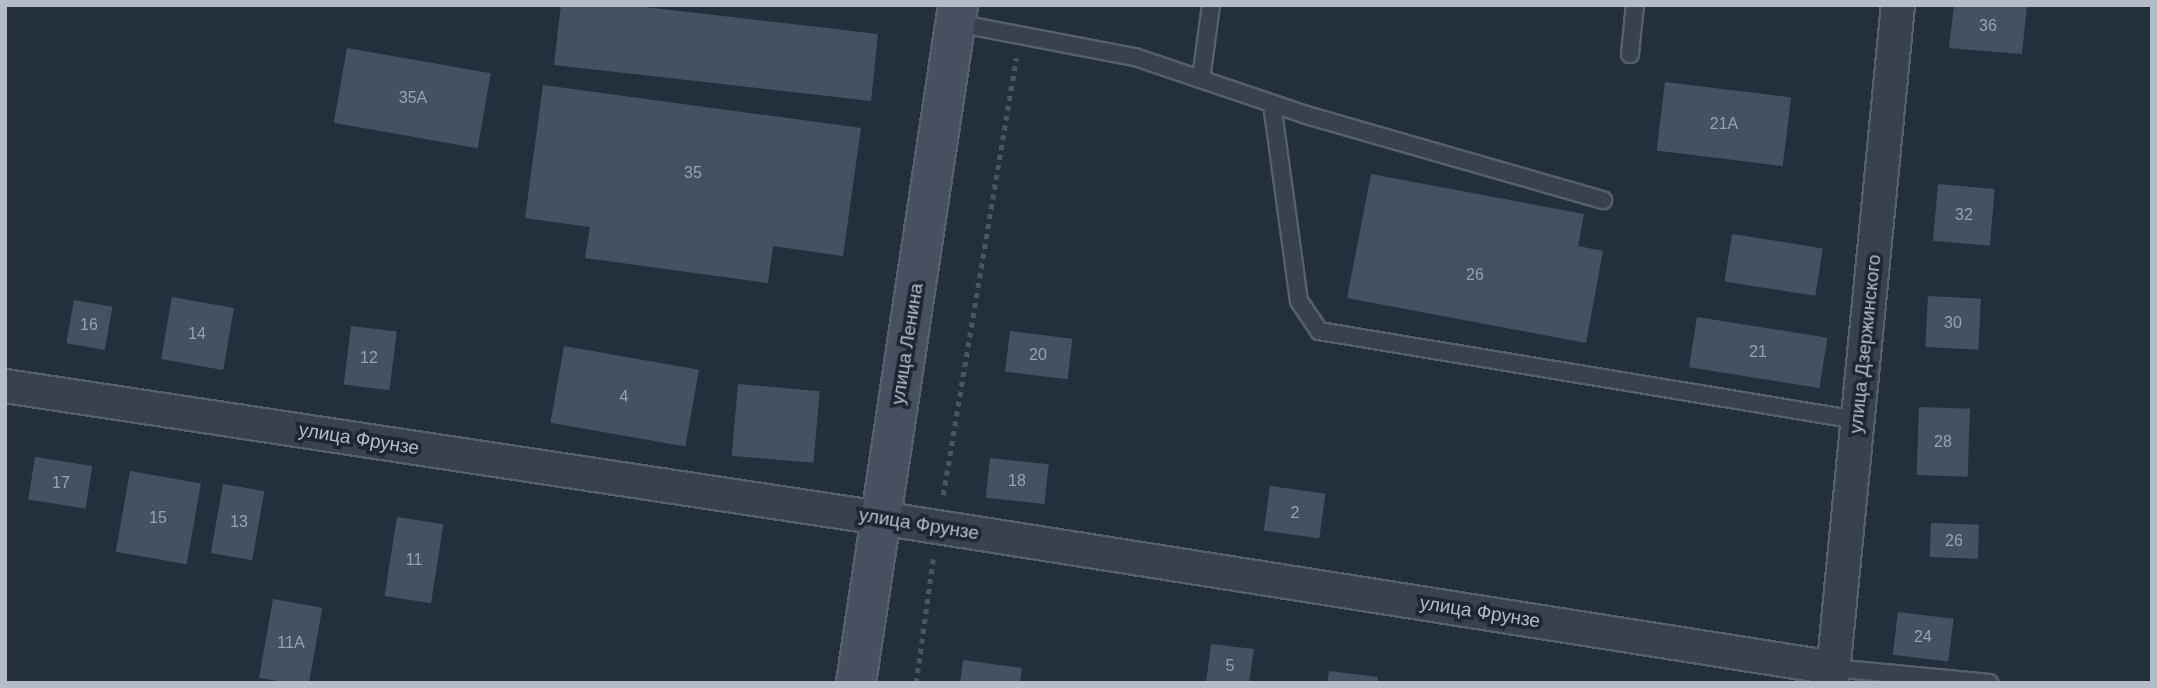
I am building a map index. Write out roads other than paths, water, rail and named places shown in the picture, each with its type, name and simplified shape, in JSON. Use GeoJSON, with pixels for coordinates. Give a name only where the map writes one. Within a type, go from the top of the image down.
{"type":"FeatureCollection","features":[{"type":"Feature","properties":{"kind":"main road","name":"улица Ленина"},"geometry":{"type":"LineString","coordinates":[[856,683],[957,14]]}},
{"type":"Feature","properties":{"kind":"street","name":"улица Дзержинского"},"geometry":{"type":"LineString","coordinates":[[1832,675],[1898,5]]}},
{"type":"Feature","properties":{"kind":"street","name":"улица Фрунзе"},"geometry":{"type":"LineString","coordinates":[[5,386],[937,527],[1832,675]]}},
{"type":"Feature","properties":{"kind":"lane"},"geometry":{"type":"LineString","coordinates":[[1201,79],[1211,5]]}},
{"type":"Feature","properties":{"kind":"lane"},"geometry":{"type":"LineString","coordinates":[[1630,54],[1635,5]]}},
{"type":"Feature","properties":{"kind":"lane"},"geometry":{"type":"LineString","coordinates":[[957,14],[1020,35],[1135,57],[1272,104],[1603,200]]}},
{"type":"Feature","properties":{"kind":"lane"},"geometry":{"type":"LineString","coordinates":[[1272,104],[1299,300],[1319,331],[1857,420]]}},
{"type":"Feature","properties":{"kind":"lane"},"geometry":{"type":"LineString","coordinates":[[1832,675],[1989,683]]}}]}
